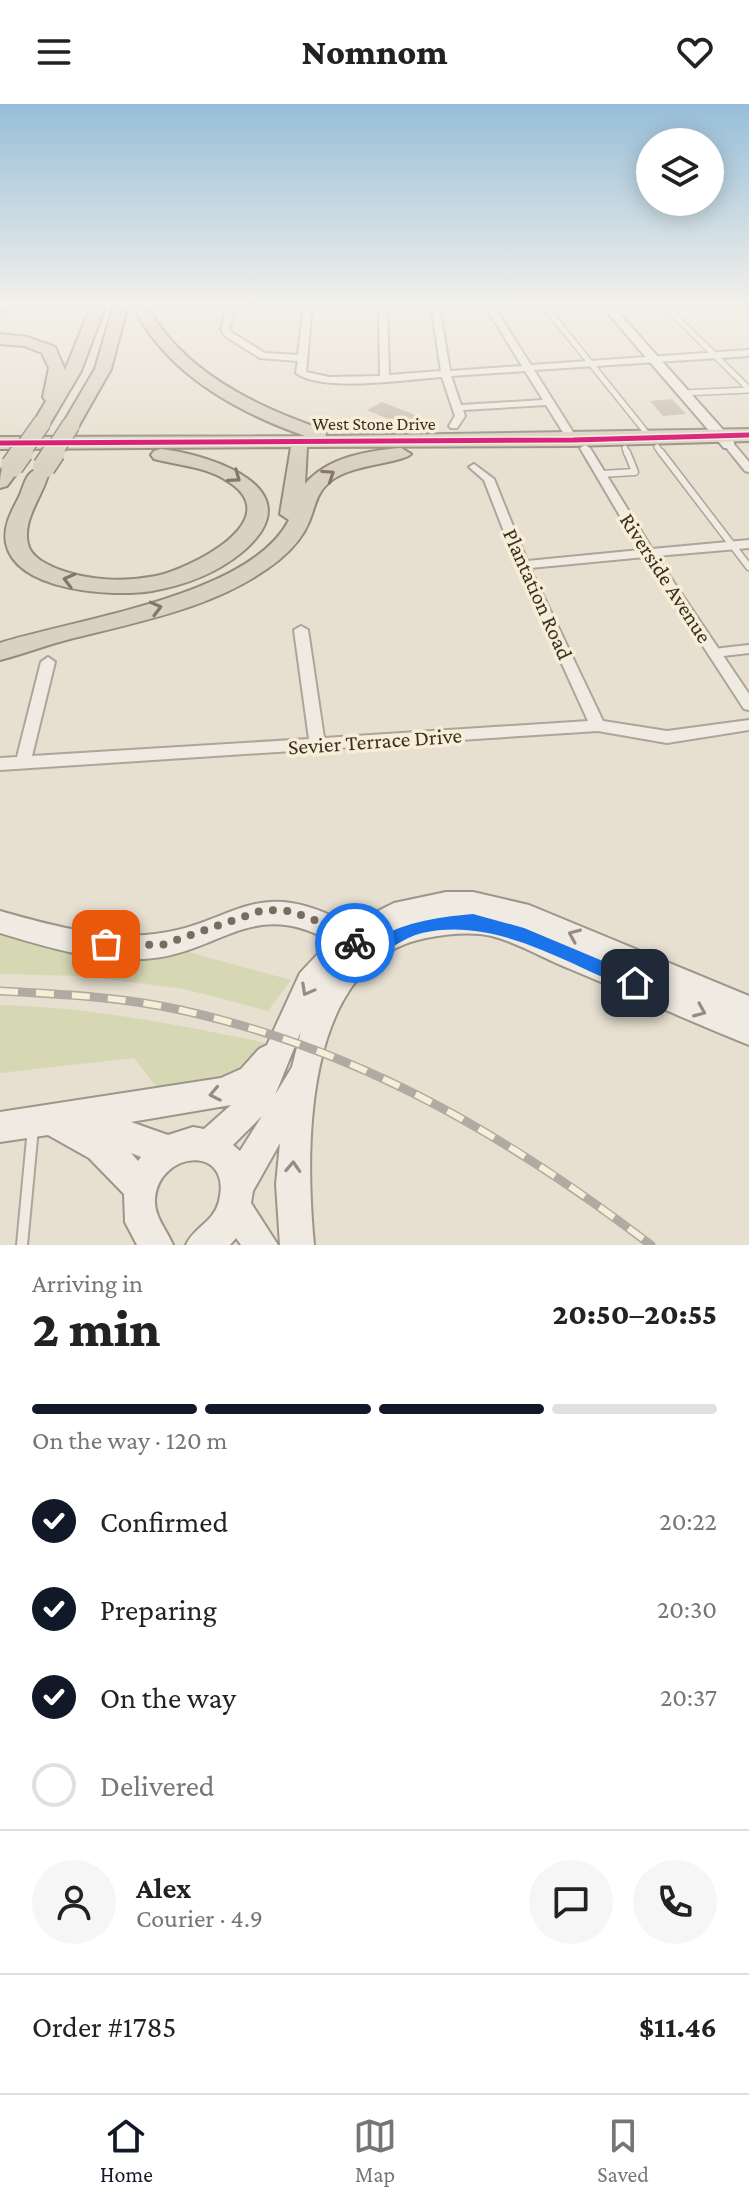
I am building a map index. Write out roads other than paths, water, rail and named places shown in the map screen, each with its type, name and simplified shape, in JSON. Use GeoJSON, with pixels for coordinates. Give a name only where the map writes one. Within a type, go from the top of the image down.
{"type":"FeatureCollection","features":[{"type":"Feature","properties":{"kind":"highway"},"geometry":{"type":"LineString","coordinates":[[42,423],[54,390],[54,357]]}},
{"type":"Feature","properties":{"kind":"highway"},"geometry":{"type":"LineString","coordinates":[[4,467],[42,423],[78,357]]}},
{"type":"Feature","properties":{"kind":"highway"},"geometry":{"type":"LineString","coordinates":[[0,523],[41,471],[72,439],[106,357]]}},
{"type":"Feature","properties":{"kind":"highway"},"geometry":{"type":"LineString","coordinates":[[180,357],[197,373],[291,424],[345,440]]}},
{"type":"Feature","properties":{"kind":"highway","name":"West Stone Drive"},"geometry":{"type":"LineString","coordinates":[[293,445],[345,440],[579,444],[625,448],[653,443],[733,442],[749,435]]}},
{"type":"Feature","properties":{"kind":"highway"},"geometry":{"type":"LineString","coordinates":[[0,436],[72,439],[176,456],[225,469],[249,489],[255,506],[252,526],[236,546],[207,566],[172,578],[114,586],[70,581],[34,566],[25,559],[16,541],[19,517],[41,471]]}},
{"type":"Feature","properties":{"kind":"highway","name":"West Stone Drive"},"geometry":{"type":"LineString","coordinates":[[4,467],[72,439]]}},
{"type":"Feature","properties":{"kind":"highway","name":"West Stone Drive"},"geometry":{"type":"LineString","coordinates":[[0,443],[72,439],[293,445],[466,456],[579,444]]}},
{"type":"Feature","properties":{"kind":"highway"},"geometry":{"type":"LineString","coordinates":[[579,444],[653,443]]}},
{"type":"Feature","properties":{"kind":"highway"},"geometry":{"type":"LineString","coordinates":[[267,558],[289,523],[293,445]]}},
{"type":"Feature","properties":{"kind":"highway"},"geometry":{"type":"LineString","coordinates":[[0,652],[199,594],[234,578],[267,558],[293,532],[311,489],[333,472],[353,462],[383,455],[466,456]]}},
{"type":"Feature","properties":{"kind":"main road"},"geometry":{"type":"LineString","coordinates":[[653,357],[683,393],[733,442]]}},
{"type":"Feature","properties":{"kind":"main road"},"geometry":{"type":"LineString","coordinates":[[297,1245],[292,1184],[301,1080],[325,1002],[357,945],[380,919],[428,904],[465,902],[501,908],[541,921],[749,1010]]}},
{"type":"Feature","properties":{"kind":"main road"},"geometry":{"type":"LineString","coordinates":[[0,922],[83,942],[162,945],[263,910],[290,911],[357,945]]}},
{"type":"Feature","properties":{"kind":"main road"},"geometry":{"type":"LineString","coordinates":[[209,1145],[249,1108],[264,1086],[277,1050],[308,985],[328,957],[357,945],[423,926],[473,922],[494,925],[749,1031]]}},
{"type":"Feature","properties":{"kind":"main road"},"geometry":{"type":"LineString","coordinates":[[37,1122],[224,1093],[251,1079],[277,1050]]}},
{"type":"Feature","properties":{"kind":"main road"},"geometry":{"type":"LineString","coordinates":[[203,1245],[225,1227],[256,1149],[301,1080]]}},
{"type":"Feature","properties":{"kind":"main road"},"geometry":{"type":"LineString","coordinates":[[37,1122],[169,1151]]}},
{"type":"Feature","properties":{"kind":"main road"},"geometry":{"type":"LineString","coordinates":[[37,1122],[84,1134],[105,1149],[140,1188]]}},
{"type":"Feature","properties":{"kind":"main road"},"geometry":{"type":"LineString","coordinates":[[156,1245],[143,1231],[137,1213],[140,1188],[150,1167],[169,1151],[192,1143],[209,1145],[223,1154],[233,1169],[236,1198],[261,1245]]}},
{"type":"Feature","properties":{"kind":"street"},"geometry":{"type":"LineString","coordinates":[[286,357],[300,358],[301,373],[308,378],[385,378],[697,357]]}},
{"type":"Feature","properties":{"kind":"street"},"geometry":{"type":"LineString","coordinates":[[384,357],[385,378]]}},
{"type":"Feature","properties":{"kind":"street"},"geometry":{"type":"LineString","coordinates":[[443,357],[460,416],[454,426]]}},
{"type":"Feature","properties":{"kind":"street","name":"Riverside Avenue"},"geometry":{"type":"LineString","coordinates":[[521,357],[749,705]]}},
{"type":"Feature","properties":{"kind":"street"},"geometry":{"type":"LineString","coordinates":[[456,406],[549,400]]}},
{"type":"Feature","properties":{"kind":"street"},"geometry":{"type":"LineString","coordinates":[[733,442],[749,469]]}},
{"type":"Feature","properties":{"kind":"street","name":"Plantation Road"},"geometry":{"type":"LineString","coordinates":[[466,456],[489,479],[523,565],[598,726]]}},
{"type":"Feature","properties":{"kind":"street"},"geometry":{"type":"LineString","coordinates":[[523,565],[749,544]]}},
{"type":"Feature","properties":{"kind":"street"},"geometry":{"type":"LineString","coordinates":[[301,630],[317,745]]}},
{"type":"Feature","properties":{"kind":"street"},"geometry":{"type":"LineString","coordinates":[[23,762],[48,662]]}},
{"type":"Feature","properties":{"kind":"street","name":"Sevier Terrace Drive"},"geometry":{"type":"LineString","coordinates":[[0,764],[598,726],[667,737],[749,725]]}},
{"type":"Feature","properties":{"kind":"lane"},"geometry":{"type":"LineString","coordinates":[[586,357],[749,567]]}},
{"type":"Feature","properties":{"kind":"lane"},"geometry":{"type":"LineString","coordinates":[[717,357],[749,389]]}},
{"type":"Feature","properties":{"kind":"lane"},"geometry":{"type":"LineString","coordinates":[[683,393],[749,389]]}},
{"type":"Feature","properties":{"kind":"lane"},"geometry":{"type":"LineString","coordinates":[[600,474],[635,472],[625,448]]}},
{"type":"Feature","properties":{"kind":"lane"},"geometry":{"type":"LineString","coordinates":[[714,653],[749,649]]}},
{"type":"Feature","properties":{"kind":"lane"},"geometry":{"type":"LineString","coordinates":[[22,1245],[37,1122]]}},
{"type":"Feature","properties":{"kind":"railway"},"geometry":{"type":"LineString","coordinates":[[0,991],[91,997],[181,1010],[310,1048],[429,1101],[486,1133],[597,1205],[651,1245]]}}]}
